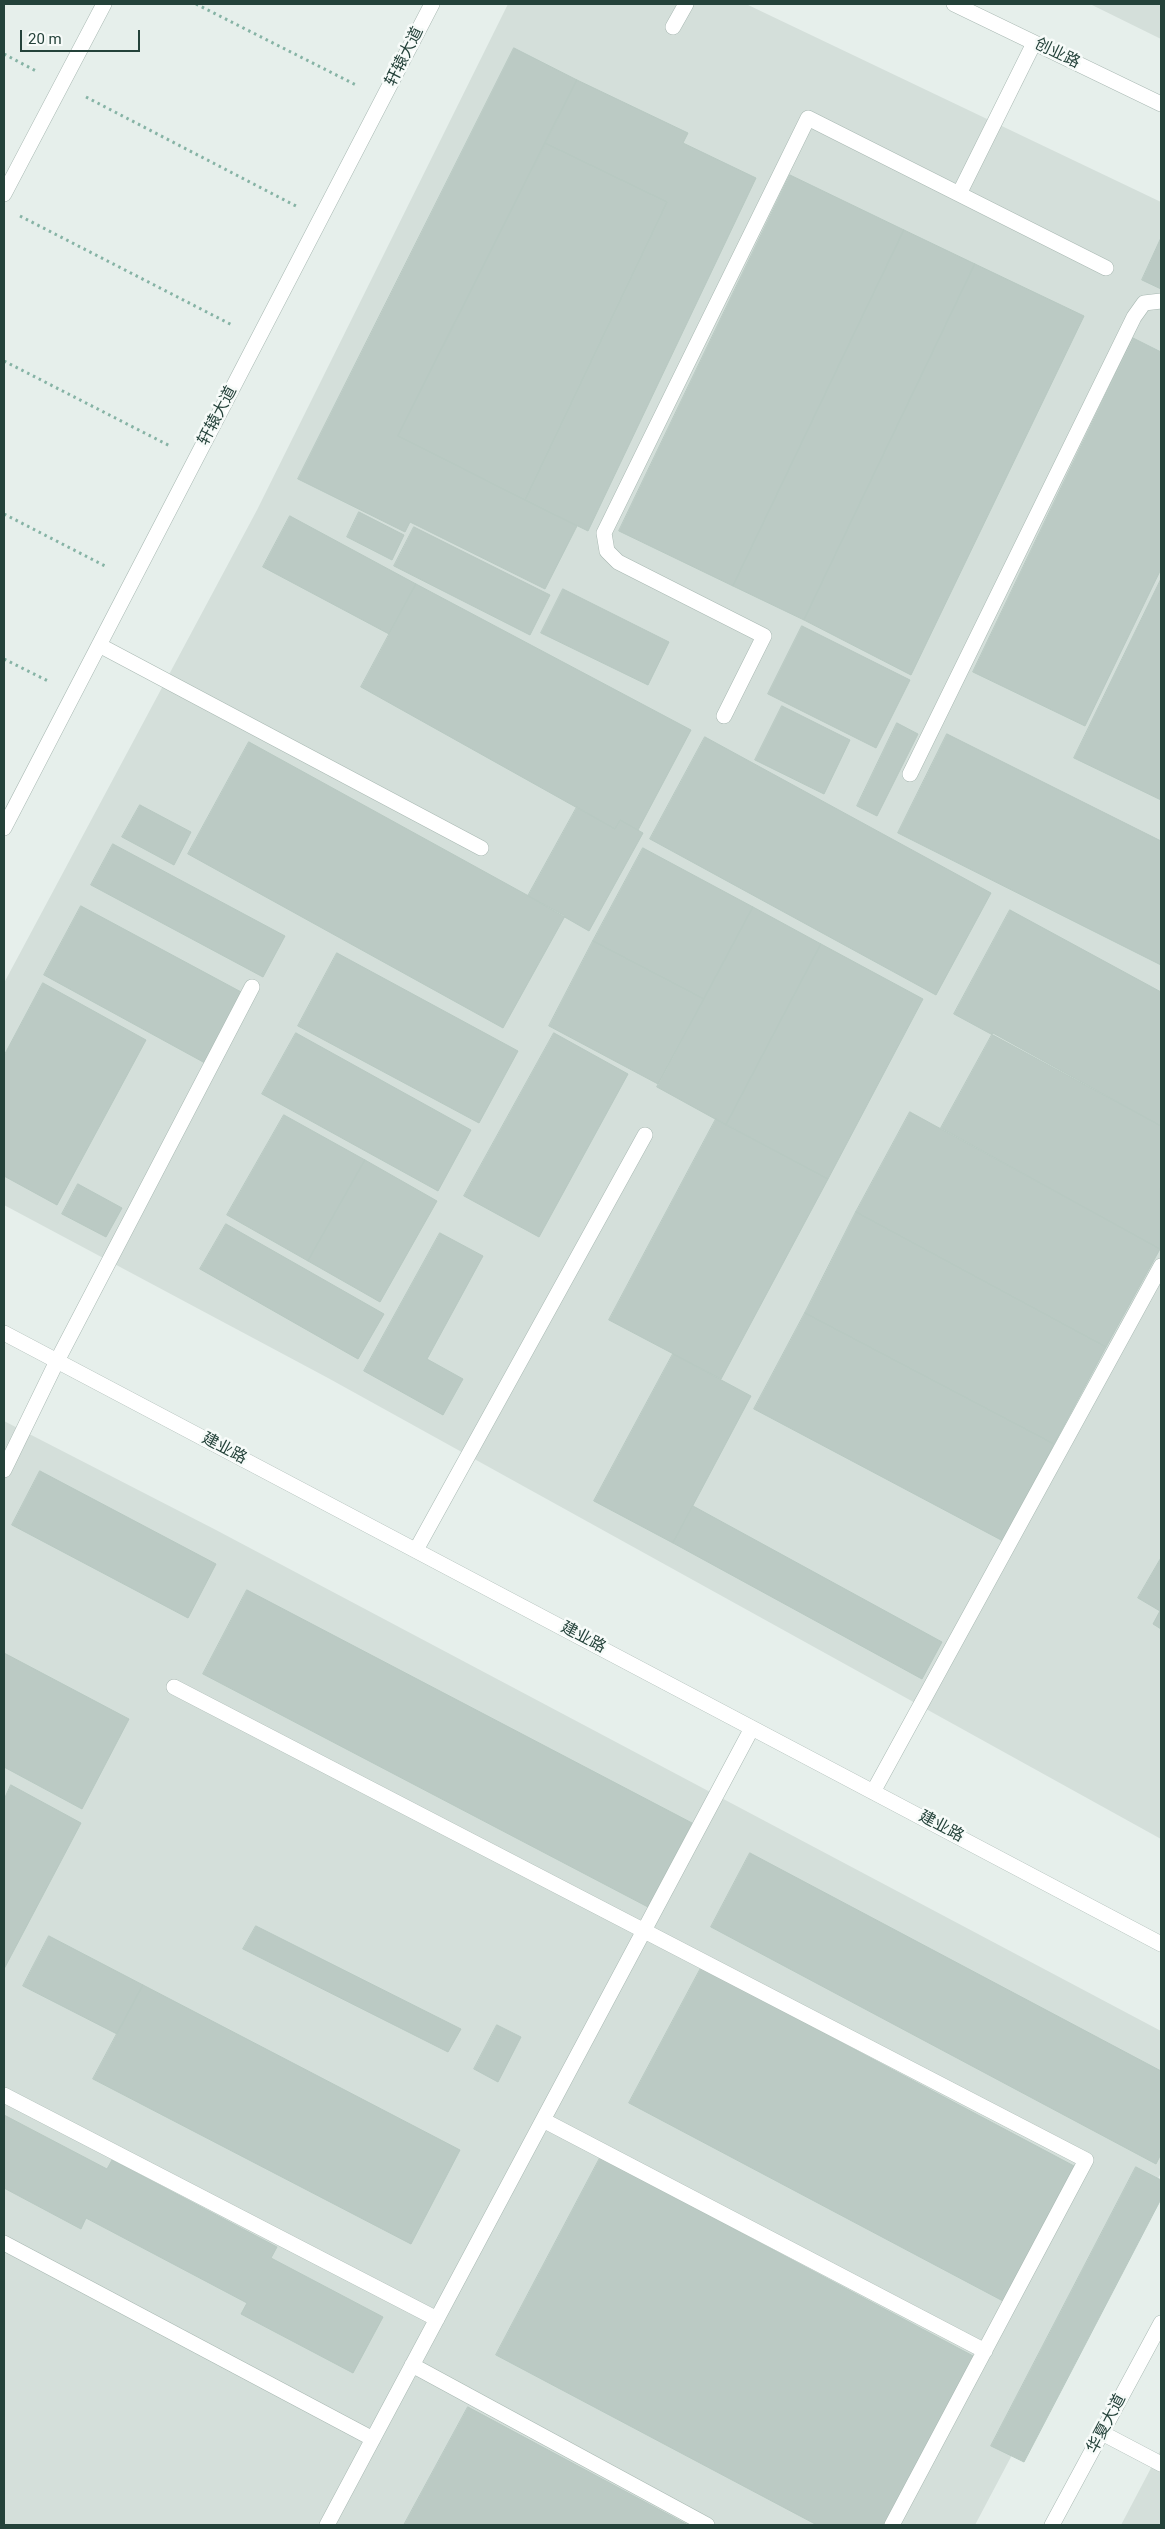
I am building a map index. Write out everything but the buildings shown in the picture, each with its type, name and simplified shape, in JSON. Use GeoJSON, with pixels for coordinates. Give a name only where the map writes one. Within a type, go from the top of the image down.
{"type":"FeatureCollection","features":[{"type":"Feature","properties":{"kind":"street"},"geometry":{"type":"LineString","coordinates":[[4,194],[104,4]]}},
{"type":"Feature","properties":{"kind":"street","name":"轩辕大道"},"geometry":{"type":"LineString","coordinates":[[4,828],[432,4]]}},
{"type":"Feature","properties":{"kind":"street"},"geometry":{"type":"LineString","coordinates":[[673,28],[686,4]]}},
{"type":"Feature","properties":{"kind":"street","name":"创业路"},"geometry":{"type":"LineString","coordinates":[[954,4],[1161,104]]}},
{"type":"Feature","properties":{"kind":"street"},"geometry":{"type":"LineString","coordinates":[[959,194],[1034,43]]}},
{"type":"Feature","properties":{"kind":"street"},"geometry":{"type":"LineString","coordinates":[[724,716],[764,636],[618,562],[607,551],[604,533],[808,118],[1106,268]]}},
{"type":"Feature","properties":{"kind":"street"},"geometry":{"type":"LineString","coordinates":[[910,774],[1134,316],[1144,303],[1161,301]]}},
{"type":"Feature","properties":{"kind":"street"},"geometry":{"type":"LineString","coordinates":[[99,644],[481,848]]}},
{"type":"Feature","properties":{"kind":"street"},"geometry":{"type":"LineString","coordinates":[[4,1470],[57,1361],[252,987]]}},
{"type":"Feature","properties":{"kind":"street"},"geometry":{"type":"LineString","coordinates":[[416,1550],[645,1135]]}},
{"type":"Feature","properties":{"kind":"street"},"geometry":{"type":"LineString","coordinates":[[873,1792],[1161,1266]]}},
{"type":"Feature","properties":{"kind":"street","name":"建业路"},"geometry":{"type":"LineString","coordinates":[[4,1333],[1161,1944]]}},
{"type":"Feature","properties":{"kind":"street"},"geometry":{"type":"LineString","coordinates":[[174,1687],[1086,2160],[892,2525]]}},
{"type":"Feature","properties":{"kind":"street"},"geometry":{"type":"LineString","coordinates":[[327,2525],[752,1728]]}},
{"type":"Feature","properties":{"kind":"street"},"geometry":{"type":"LineString","coordinates":[[4,2095],[436,2319]]}},
{"type":"Feature","properties":{"kind":"street"},"geometry":{"type":"LineString","coordinates":[[543,2120],[985,2351]]}},
{"type":"Feature","properties":{"kind":"street"},"geometry":{"type":"LineString","coordinates":[[4,2244],[373,2439]]}},
{"type":"Feature","properties":{"kind":"street","name":"华夏大道"},"geometry":{"type":"LineString","coordinates":[[1052,2525],[1161,2323]]}},
{"type":"Feature","properties":{"kind":"street"},"geometry":{"type":"LineString","coordinates":[[412,2364],[706,2525]]}},
{"type":"Feature","properties":{"kind":"street"},"geometry":{"type":"LineString","coordinates":[[1102,2433],[1161,2464]]}},
{"type":"Feature","properties":{"kind":"path"},"geometry":{"type":"LineString","coordinates":[[196,4],[383,99]]}},
{"type":"Feature","properties":{"kind":"path"},"geometry":{"type":"LineString","coordinates":[[4,54],[321,218]]}},
{"type":"Feature","properties":{"kind":"path"},"geometry":{"type":"LineString","coordinates":[[12,212],[259,338]]}},
{"type":"Feature","properties":{"kind":"path"},"geometry":{"type":"LineString","coordinates":[[4,361],[196,459]]}},
{"type":"Feature","properties":{"kind":"path"},"geometry":{"type":"LineString","coordinates":[[4,514],[132,580]]}},
{"type":"Feature","properties":{"kind":"path"},"geometry":{"type":"LineString","coordinates":[[4,659],[73,694]]}},
{"type":"Feature","properties":{"kind":"shaded area"},"geometry":{"type":"Polygon","coordinates":[[[508,4],[746,4],[1161,202],[1161,1839],[328,1378],[4,1205],[4,983],[257,510],[508,4]]]}},
{"type":"Feature","properties":{"kind":"shaded area"},"geometry":{"type":"Polygon","coordinates":[[[1090,4],[1161,4],[1161,39],[1090,4]]]}},
{"type":"Feature","properties":{"kind":"shaded area"},"geometry":{"type":"Polygon","coordinates":[[[4,1421],[216,1530],[1161,2031],[1161,2173],[975,2525],[4,2525],[4,1421]]]}},
{"type":"Feature","properties":{"kind":"shaded area"},"geometry":{"type":"Polygon","coordinates":[[[1161,2449],[1161,2525],[1121,2525],[1161,2449]]]}}]}
